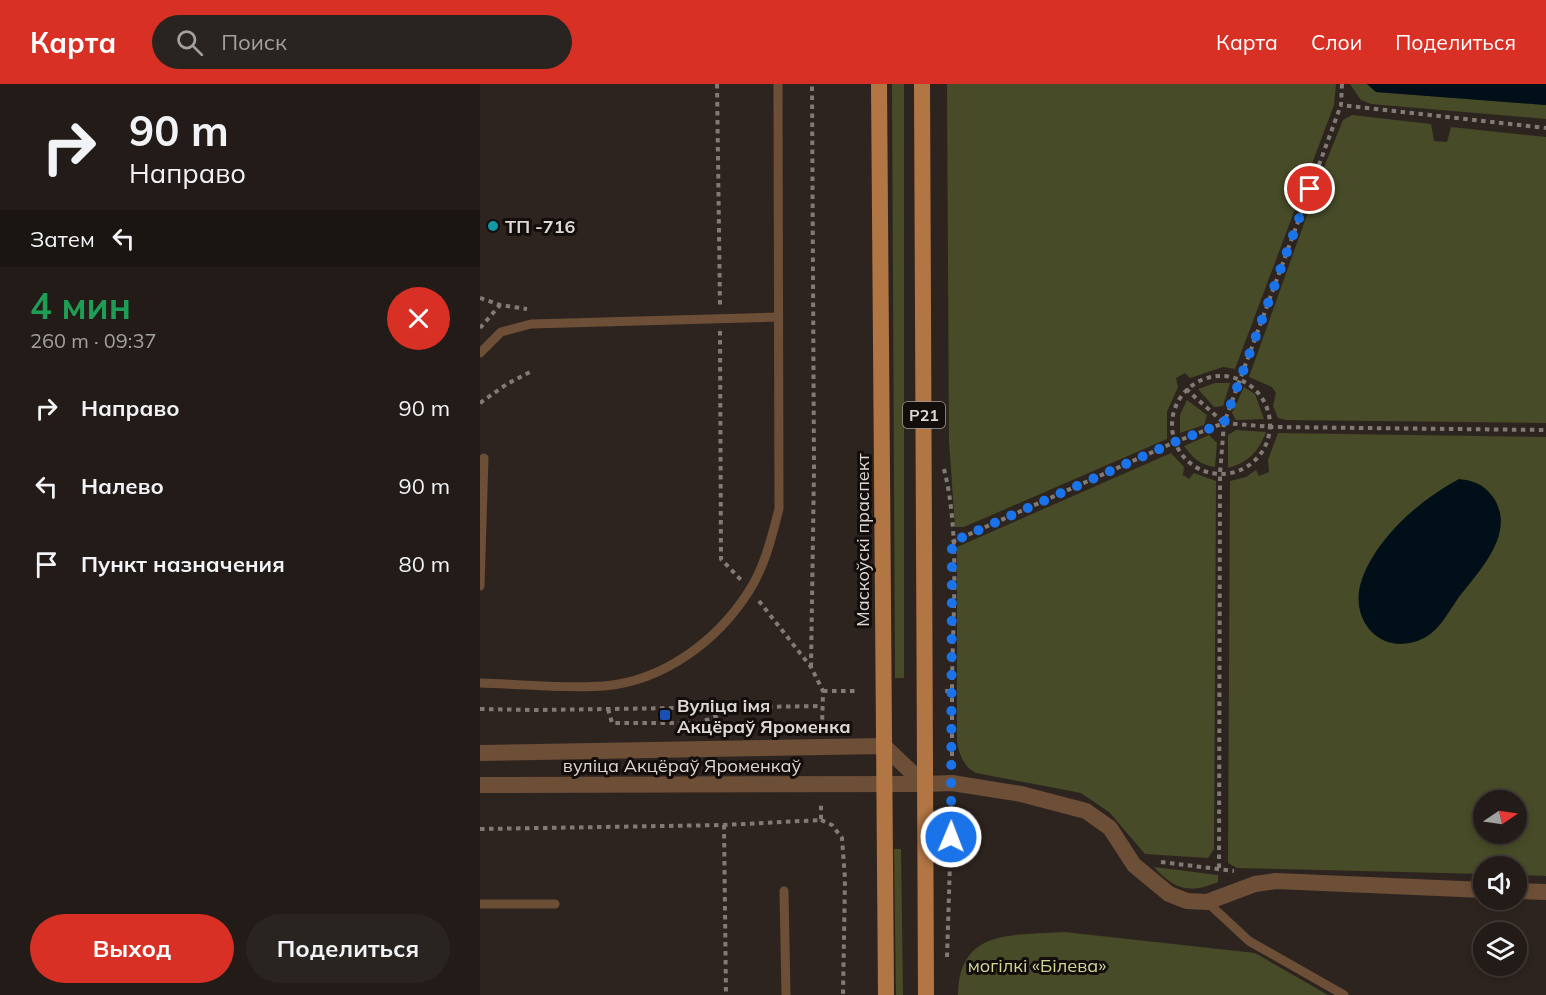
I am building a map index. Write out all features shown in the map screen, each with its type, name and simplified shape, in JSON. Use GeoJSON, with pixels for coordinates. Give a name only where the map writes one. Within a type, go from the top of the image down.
{"type":"FeatureCollection","features":[{"type":"Feature","properties":{"kind":"main road","name":"Маскоўскі праспект"},"geometry":{"type":"LineString","coordinates":[[879,84],[886,995]]}},
{"type":"Feature","properties":{"kind":"main road","name":"Р21"},"geometry":{"type":"LineString","coordinates":[[922,84],[926,995]]}},
{"type":"Feature","properties":{"kind":"street","name":"вуліца Акцёраў Яроменкаў"},"geometry":{"type":"LineString","coordinates":[[480,753],[884,746]]}},
{"type":"Feature","properties":{"kind":"street"},"geometry":{"type":"LineString","coordinates":[[884,746],[924,784]]}},
{"type":"Feature","properties":{"kind":"street","name":"вуліца Акцёраў Яроменкаў"},"geometry":{"type":"LineString","coordinates":[[480,785],[952,783],[1021,794],[1086,811],[1110,828],[1134,866],[1169,894],[1187,901],[1207,902]]}},
{"type":"Feature","properties":{"kind":"street"},"geometry":{"type":"LineString","coordinates":[[1207,902],[1255,884],[1276,881],[1473,890]]}},
{"type":"Feature","properties":{"kind":"street"},"geometry":{"type":"LineString","coordinates":[[1527,891],[1546,892]]}},
{"type":"Feature","properties":{"kind":"lane"},"geometry":{"type":"LineString","coordinates":[[480,683],[605,686],[640,678],[669,666],[692,652],[714,633],[750,590],[768,552],[779,509],[778,84]]}},
{"type":"Feature","properties":{"kind":"lane"},"geometry":{"type":"LineString","coordinates":[[480,353],[501,332],[531,324],[778,317]]}},
{"type":"Feature","properties":{"kind":"lane"},"geometry":{"type":"LineString","coordinates":[[480,586],[484,458]]}},
{"type":"Feature","properties":{"kind":"lane"},"geometry":{"type":"LineString","coordinates":[[784,891],[786,995]]}},
{"type":"Feature","properties":{"kind":"lane"},"geometry":{"type":"LineString","coordinates":[[1207,902],[1249,941],[1344,995]]}},
{"type":"Feature","properties":{"kind":"lane"},"geometry":{"type":"LineString","coordinates":[[480,904],[555,904]]}},
{"type":"Feature","properties":{"kind":"path"},"geometry":{"type":"LineString","coordinates":[[717,84],[721,559],[750,590],[811,668],[823,691],[822,737]]}},
{"type":"Feature","properties":{"kind":"path"},"geometry":{"type":"LineString","coordinates":[[811,668],[814,470],[812,84]]}},
{"type":"Feature","properties":{"kind":"path"},"geometry":{"type":"LineString","coordinates":[[1219,868],[1220,474],[1224,423],[1341,105],[1342,84]]}},
{"type":"Feature","properties":{"kind":"path"},"geometry":{"type":"LineString","coordinates":[[1341,105],[1546,128]]}},
{"type":"Feature","properties":{"kind":"path"},"geometry":{"type":"LineString","coordinates":[[480,298],[500,305],[530,310]]}},
{"type":"Feature","properties":{"kind":"path"},"geometry":{"type":"LineString","coordinates":[[480,328],[500,305]]}},
{"type":"Feature","properties":{"kind":"path"},"geometry":{"type":"LineString","coordinates":[[480,403],[507,384],[530,372]]}},
{"type":"Feature","properties":{"kind":"path"},"geometry":{"type":"LineString","coordinates":[[1224,375],[1239,378],[1252,385],[1263,398],[1272,427],[1269,441],[1261,455],[1249,466],[1235,473],[1220,474],[1203,471],[1190,463],[1175,442],[1172,422],[1175,406],[1186,389],[1208,377],[1224,375]]}},
{"type":"Feature","properties":{"kind":"path"},"geometry":{"type":"LineString","coordinates":[[1186,389],[1224,423]]}},
{"type":"Feature","properties":{"kind":"path"},"geometry":{"type":"LineString","coordinates":[[952,542],[1175,442],[1224,423],[1272,427],[1546,430]]}},
{"type":"Feature","properties":{"kind":"path"},"geometry":{"type":"LineString","coordinates":[[946,961],[952,783],[952,542],[949,488]]}},
{"type":"Feature","properties":{"kind":"path"},"geometry":{"type":"LineString","coordinates":[[823,691],[859,691]]}},
{"type":"Feature","properties":{"kind":"path"},"geometry":{"type":"LineString","coordinates":[[945,691],[952,691]]}},
{"type":"Feature","properties":{"kind":"path"},"geometry":{"type":"LineString","coordinates":[[480,709],[822,706]]}},
{"type":"Feature","properties":{"kind":"path"},"geometry":{"type":"LineString","coordinates":[[608,709],[612,723],[699,723],[742,707]]}},
{"type":"Feature","properties":{"kind":"path"},"geometry":{"type":"LineString","coordinates":[[821,804],[821,820]]}},
{"type":"Feature","properties":{"kind":"path"},"geometry":{"type":"LineString","coordinates":[[480,829],[724,825],[821,820],[832,825],[842,838],[843,995]]}},
{"type":"Feature","properties":{"kind":"path"},"geometry":{"type":"LineString","coordinates":[[724,825],[726,995]]}},
{"type":"Feature","properties":{"kind":"path"},"geometry":{"type":"LineString","coordinates":[[944,837],[951,837]]}},
{"type":"Feature","properties":{"kind":"path"},"geometry":{"type":"LineString","coordinates":[[842,838],[849,839]]}},
{"type":"Feature","properties":{"kind":"path"},"geometry":{"type":"LineString","coordinates":[[1134,866],[1150,861],[1240,872]]}},
{"type":"Feature","properties":{"kind":"green space"},"geometry":{"type":"Polygon","coordinates":[[[892,84],[904,84],[904,678],[895,678],[892,84]]]}},
{"type":"Feature","properties":{"kind":"green space"},"geometry":{"type":"Polygon","coordinates":[[[947,84],[1336,84],[1334,105],[1235,369],[1223,367],[1190,378],[1185,373],[1176,378],[1178,387],[1167,412],[1167,439],[964,527],[955,527],[949,441],[947,84]]]}},
{"type":"Feature","properties":{"kind":"green space"},"geometry":{"type":"Polygon","coordinates":[[[1350,84],[1367,84],[1376,92],[1546,105],[1546,119],[1371,104],[1361,100],[1350,84]]]}},
{"type":"Feature","properties":{"kind":"green space"},"geometry":{"type":"Polygon","coordinates":[[[1352,115],[1431,124],[1434,141],[1447,142],[1451,127],[1546,137],[1546,423],[1286,420],[1278,418],[1273,406],[1276,393],[1272,387],[1249,377],[1326,162],[1343,120],[1352,115]]]}},
{"type":"Feature","properties":{"kind":"green space"},"geometry":{"type":"Polygon","coordinates":[[[1215,383],[1230,383],[1223,406],[1214,407],[1198,389],[1215,383]]]}},
{"type":"Feature","properties":{"kind":"green space"},"geometry":{"type":"Polygon","coordinates":[[[1244,387],[1255,394],[1264,419],[1236,420],[1232,413],[1244,387]]]}},
{"type":"Feature","properties":{"kind":"green space"},"geometry":{"type":"Polygon","coordinates":[[[1187,400],[1207,415],[1204,425],[1180,433],[1180,415],[1187,400]]]}},
{"type":"Feature","properties":{"kind":"green space"},"geometry":{"type":"Polygon","coordinates":[[[1236,430],[1266,432],[1252,455],[1242,463],[1228,468],[1228,435],[1236,430]]]}},
{"type":"Feature","properties":{"kind":"green space"},"geometry":{"type":"Polygon","coordinates":[[[1278,433],[1546,437],[1546,876],[1527,875],[1527,856],[1473,856],[1473,874],[1237,868],[1228,863],[1230,481],[1246,477],[1256,470],[1259,476],[1269,472],[1268,460],[1278,433]]]}},
{"type":"Feature","properties":{"kind":"green space"},"geometry":{"type":"Polygon","coordinates":[[[1209,435],[1217,443],[1215,467],[1197,460],[1184,446],[1209,435]]]}},
{"type":"Feature","properties":{"kind":"green space"},"geometry":{"type":"Polygon","coordinates":[[[1171,453],[1184,467],[1183,475],[1189,479],[1194,473],[1216,481],[1214,849],[1208,858],[1145,854],[1109,812],[1081,793],[976,773],[963,761],[957,743],[957,547],[1171,453]]]}},
{"type":"Feature","properties":{"kind":"green space"},"geometry":{"type":"Polygon","coordinates":[[[894,849],[901,849],[903,995],[896,995],[894,849]]]}},
{"type":"Feature","properties":{"kind":"green space"},"geometry":{"type":"Polygon","coordinates":[[[1154,867],[1218,875],[1218,882],[1199,888],[1183,888],[1169,881],[1154,867]]]}},
{"type":"Feature","properties":{"kind":"green space","name":"могілкі «Білева»"},"geometry":{"type":"Polygon","coordinates":[[[1064,932],[1255,953],[1328,995],[958,995],[961,973],[968,957],[979,946],[1009,936],[1064,932]]]}},
{"type":"Feature","properties":{"kind":"shaded area"},"geometry":{"type":"Polygon","coordinates":[[[1367,84],[1546,84],[1546,105],[1376,92],[1367,84]]]}},
{"type":"Feature","properties":{"kind":"shaded area"},"geometry":{"type":"Polygon","coordinates":[[[1459,479],[1478,484],[1493,497],[1499,510],[1501,524],[1493,550],[1434,631],[1424,638],[1409,643],[1395,644],[1382,640],[1364,622],[1360,609],[1359,594],[1369,563],[1389,534],[1402,521],[1430,497],[1459,479]]]}},
{"type":"Feature","properties":{"kind":"place","name":"ТП -716"},"geometry":{"type":"Point","coordinates":[493,226]}},
{"type":"Feature","properties":{"kind":"place","name":"Вуліца імя Акцёраў Яроменка"},"geometry":{"type":"Point","coordinates":[665,715]}},
{"type":"Feature","properties":{"kind":"route"},"geometry":{"type":"LineString","coordinates":[[951,837],[952,542],[1175,442],[1224,423],[1310,189]]}}]}
